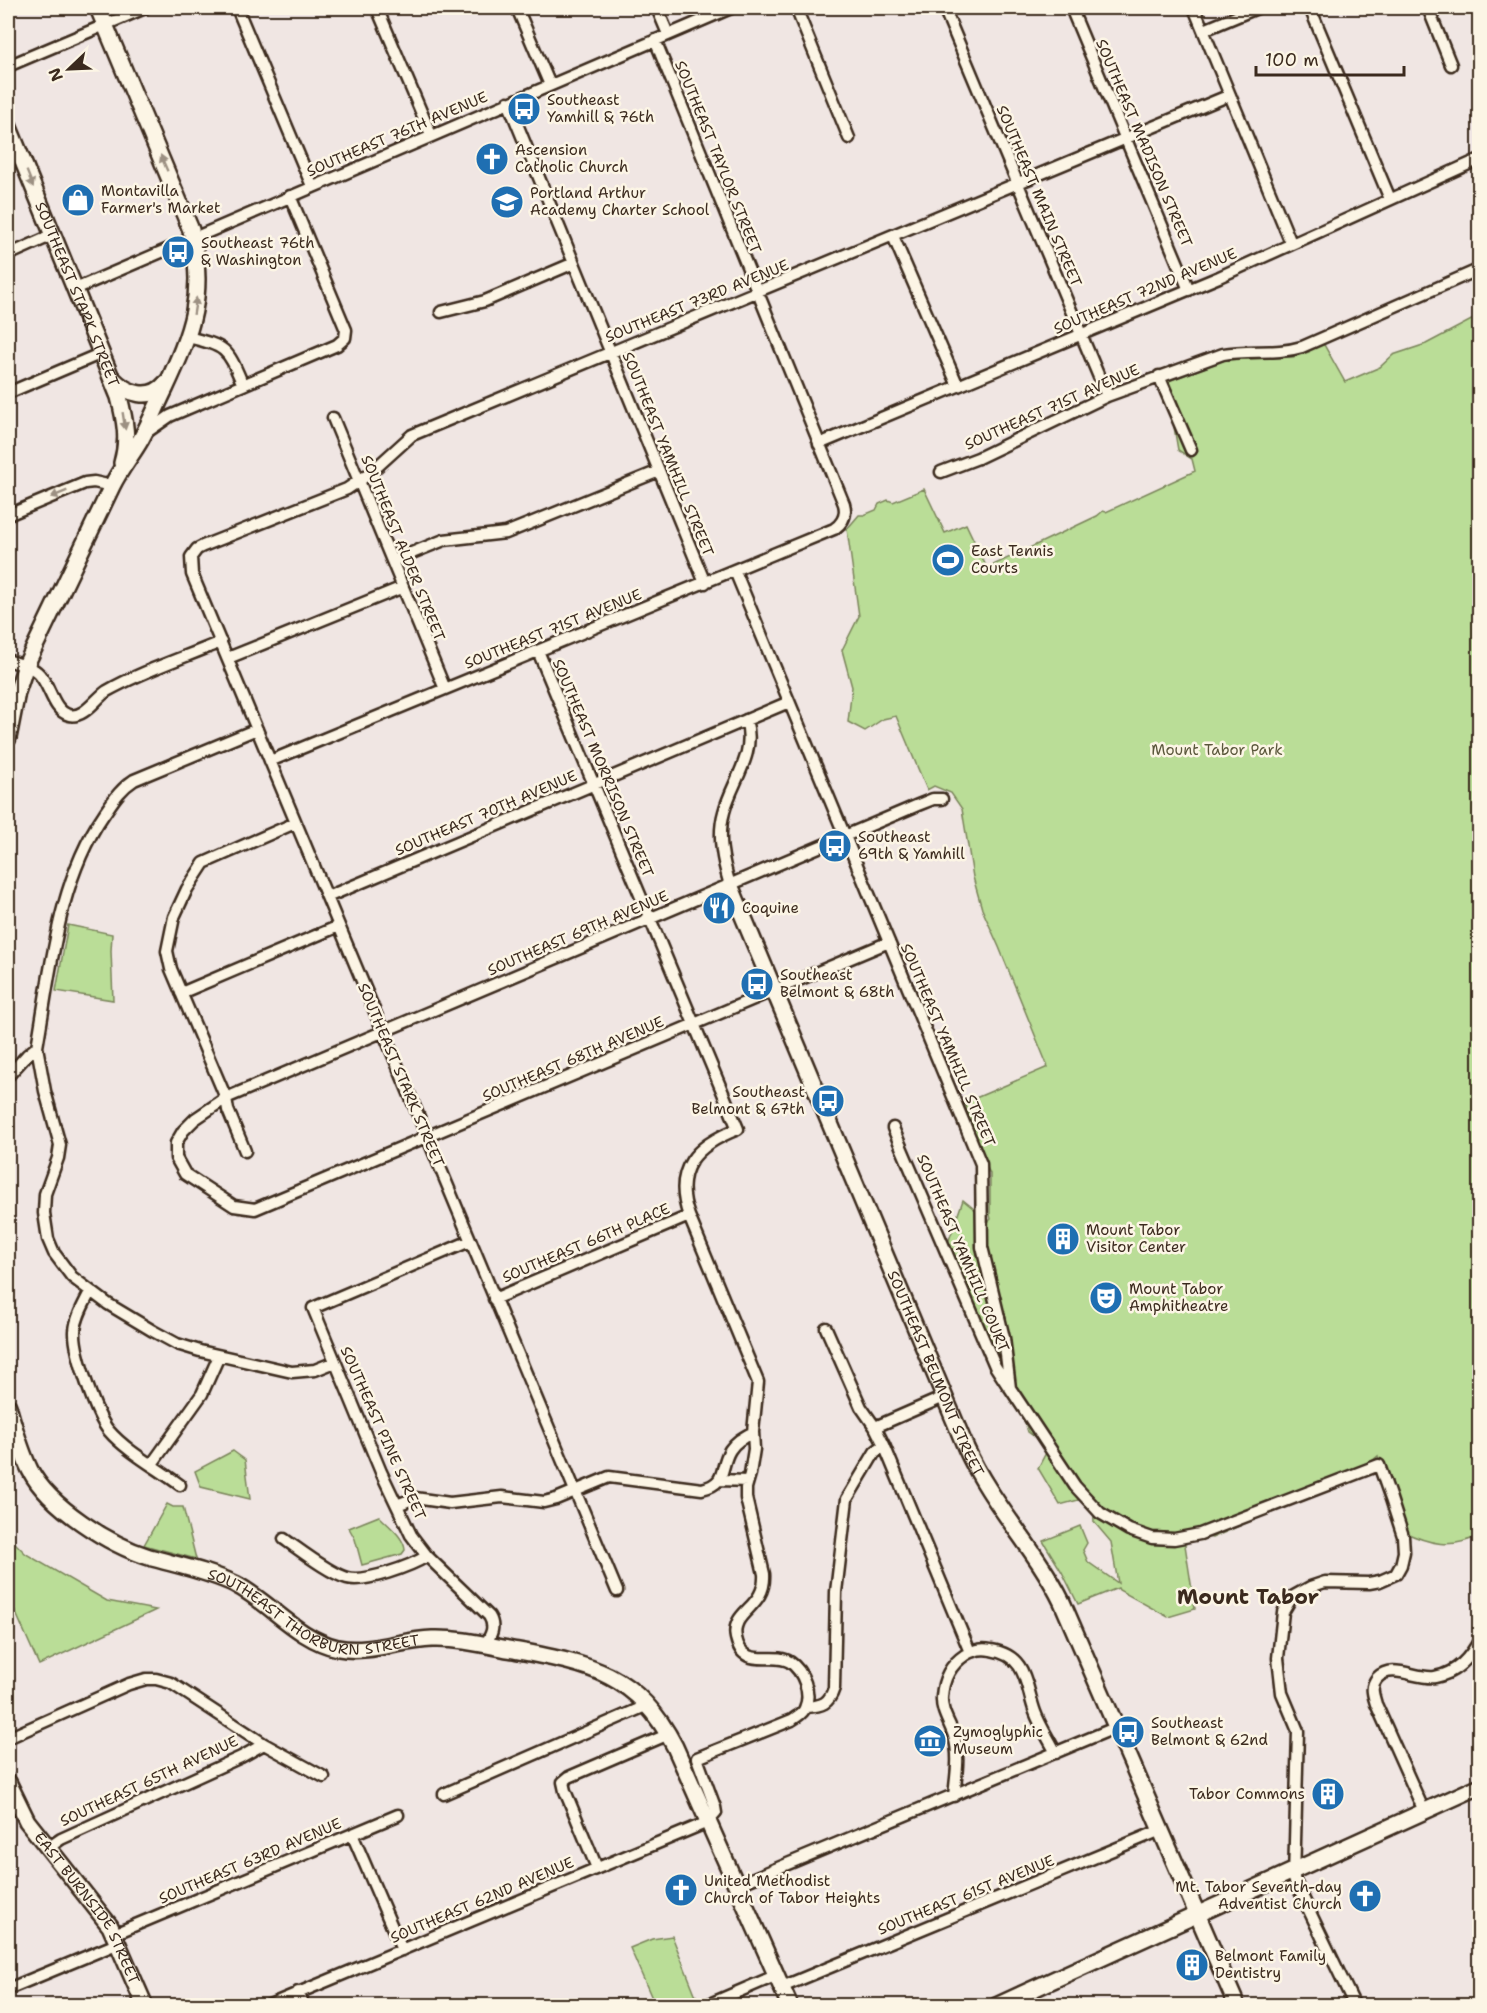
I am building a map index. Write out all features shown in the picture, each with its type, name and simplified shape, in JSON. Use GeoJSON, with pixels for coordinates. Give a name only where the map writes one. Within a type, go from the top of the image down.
{"type":"FeatureCollection","features":[{"type":"Feature","properties":{"kind":"street"},"geometry":{"type":"LineString","coordinates":[[8,738],[17,692],[26,665],[112,486],[141,439],[169,380],[188,337],[197,299],[198,261],[183,207],[98,8]]}},
{"type":"Feature","properties":{"kind":"street"},"geometry":{"type":"LineString","coordinates":[[8,66],[145,8]]}},
{"type":"Feature","properties":{"kind":"street"},"geometry":{"type":"LineString","coordinates":[[237,8],[312,186]]}},
{"type":"Feature","properties":{"kind":"street"},"geometry":{"type":"LineString","coordinates":[[377,8],[431,135]]}},
{"type":"Feature","properties":{"kind":"street"},"geometry":{"type":"LineString","coordinates":[[517,8],[550,85]]}},
{"type":"Feature","properties":{"kind":"street"},"geometry":{"type":"LineString","coordinates":[[657,8],[668,34]]}},
{"type":"Feature","properties":{"kind":"street","name":"SOUTHEAST 76TH AVENUE"},"geometry":{"type":"LineString","coordinates":[[75,289],[731,8]]}},
{"type":"Feature","properties":{"kind":"street"},"geometry":{"type":"LineString","coordinates":[[796,8],[849,138]]}},
{"type":"Feature","properties":{"kind":"street","name":"SOUTHEAST MAIN STREET"},"geometry":{"type":"LineString","coordinates":[[944,8],[1107,396]]}},
{"type":"Feature","properties":{"kind":"street","name":"SOUTHEAST MADISON STREET"},"geometry":{"type":"LineString","coordinates":[[1071,8],[1189,290]]}},
{"type":"Feature","properties":{"kind":"street"},"geometry":{"type":"LineString","coordinates":[[1194,8],[1291,243]]}},
{"type":"Feature","properties":{"kind":"street"},"geometry":{"type":"LineString","coordinates":[[1204,30],[1257,8]]}},
{"type":"Feature","properties":{"kind":"street"},"geometry":{"type":"LineString","coordinates":[[1310,8],[1390,199]]}},
{"type":"Feature","properties":{"kind":"street"},"geometry":{"type":"LineString","coordinates":[[1428,8],[1451,65]]}},
{"type":"Feature","properties":{"kind":"street","name":"SOUTHEAST TAYLOR STREET"},"geometry":{"type":"LineString","coordinates":[[655,40],[844,504],[844,519]]}},
{"type":"Feature","properties":{"kind":"street","name":"SOUTHEAST 73RD AVENUE"},"geometry":{"type":"LineString","coordinates":[[191,557],[197,549],[359,482],[412,435],[1230,95]]}},
{"type":"Feature","properties":{"kind":"street","name":"SOUTHEAST YAMHILL STREET"},"geometry":{"type":"LineString","coordinates":[[508,102],[705,583]]}},
{"type":"Feature","properties":{"kind":"street","name":"SOUTHEAST STARK STREET"},"geometry":{"type":"LineString","coordinates":[[8,125],[110,375],[126,426],[125,454],[121,469]]}},
{"type":"Feature","properties":{"kind":"street","name":"SOUTHEAST 72ND AVENUE"},"geometry":{"type":"LineString","coordinates":[[819,444],[1189,290],[1479,159]]}},
{"type":"Feature","properties":{"kind":"street"},"geometry":{"type":"LineString","coordinates":[[141,439],[170,416],[337,345],[345,338],[346,330],[290,196]]}},
{"type":"Feature","properties":{"kind":"street"},"geometry":{"type":"LineString","coordinates":[[8,255],[53,236]]}},
{"type":"Feature","properties":{"kind":"street"},"geometry":{"type":"LineString","coordinates":[[893,236],[958,386]]}},
{"type":"Feature","properties":{"kind":"street"},"geometry":{"type":"LineString","coordinates":[[441,312],[484,301],[574,263]]}},
{"type":"Feature","properties":{"kind":"street","name":"SOUTHEAST 71ST AVENUE"},"geometry":{"type":"LineString","coordinates":[[941,472],[978,458],[1107,396],[1159,376],[1236,351],[1284,351],[1302,347],[1479,269]]}},
{"type":"Feature","properties":{"kind":"street"},"geometry":{"type":"LineString","coordinates":[[188,337],[214,343],[227,351],[243,385]]}},
{"type":"Feature","properties":{"kind":"street"},"geometry":{"type":"LineString","coordinates":[[8,393],[102,353]]}},
{"type":"Feature","properties":{"kind":"street"},"geometry":{"type":"LineString","coordinates":[[110,375],[126,389],[140,394],[155,392],[169,380]]}},
{"type":"Feature","properties":{"kind":"street"},"geometry":{"type":"LineString","coordinates":[[1159,376],[1191,450]]}},
{"type":"Feature","properties":{"kind":"street","name":"SOUTHEAST ALDER STREET"},"geometry":{"type":"LineString","coordinates":[[333,418],[445,689]]}},
{"type":"Feature","properties":{"kind":"street"},"geometry":{"type":"LineString","coordinates":[[392,561],[444,540],[506,533],[659,471]]}},
{"type":"Feature","properties":{"kind":"street"},"geometry":{"type":"LineString","coordinates":[[8,515],[85,483],[94,482],[112,486]]}},
{"type":"Feature","properties":{"kind":"street","name":"SOUTHEAST 71ST AVENUE"},"geometry":{"type":"LineString","coordinates":[[270,761],[735,571],[834,529],[844,519]]}},
{"type":"Feature","properties":{"kind":"street","name":"SOUTHEAST STARK STREET"},"geometry":{"type":"LineString","coordinates":[[191,557],[192,574],[617,1591]]}},
{"type":"Feature","properties":{"kind":"street","name":"SOUTHEAST YAMHILL STREET"},"geometry":{"type":"LineString","coordinates":[[735,571],[981,1164],[982,1247],[1004,1338],[1010,1388],[1059,1464],[1089,1503],[1115,1523],[1152,1538],[1174,1539],[1200,1534],[1378,1465],[1392,1498],[1403,1536],[1403,1559],[1399,1570],[1392,1576],[1374,1583],[1332,1582],[1310,1587],[1292,1597],[1283,1612],[1278,1659],[1282,1693],[1298,1731],[1293,1869],[1297,1886],[1355,2006]]}},
{"type":"Feature","properties":{"kind":"street"},"geometry":{"type":"LineString","coordinates":[[228,658],[402,587]]}},
{"type":"Feature","properties":{"kind":"street"},"geometry":{"type":"LineString","coordinates":[[8,660],[26,665],[39,673],[58,706],[70,716],[78,715],[105,692],[221,642]]}},
{"type":"Feature","properties":{"kind":"street","name":"SOUTHEAST MORRISON STREET"},"geometry":{"type":"LineString","coordinates":[[538,651],[738,1129],[709,1142],[689,1163],[682,1189],[689,1216]]}},
{"type":"Feature","properties":{"kind":"street","name":"SOUTHEAST 70TH AVENUE"},"geometry":{"type":"LineString","coordinates":[[327,897],[789,702]]}},
{"type":"Feature","properties":{"kind":"street","name":"SOUTHEAST BELMONT STREET"},"geometry":{"type":"LineString","coordinates":[[746,720],[750,736],[748,749],[726,805],[721,828],[722,856],[730,885],[944,1397],[981,1478],[1043,1566],[1054,1586],[1237,2006]]}},
{"type":"Feature","properties":{"kind":"street"},"geometry":{"type":"LineString","coordinates":[[257,729],[134,780],[125,786],[114,798],[90,837],[73,874],[58,933],[38,1047],[45,1092],[60,1145],[58,1158],[45,1194],[44,1213],[48,1239],[60,1263],[72,1277],[90,1292],[177,1344],[292,1372],[315,1370],[335,1362]]}},
{"type":"Feature","properties":{"kind":"street","name":"SOUTHEAST 69TH AVENUE"},"geometry":{"type":"LineString","coordinates":[[268,1204],[255,1209],[234,1206],[194,1181],[179,1166],[176,1158],[176,1143],[183,1131],[195,1119],[226,1098],[926,802],[942,799]]}},
{"type":"Feature","properties":{"kind":"street"},"geometry":{"type":"LineString","coordinates":[[245,1151],[228,1110],[226,1098],[168,958],[168,942],[174,917],[200,868],[209,860],[295,823]]}},
{"type":"Feature","properties":{"kind":"street"},"geometry":{"type":"LineString","coordinates":[[181,993],[339,926]]}},
{"type":"Feature","properties":{"kind":"street","name":"SOUTHEAST 68TH AVENUE"},"geometry":{"type":"LineString","coordinates":[[268,1204],[890,942]]}},
{"type":"Feature","properties":{"kind":"street"},"geometry":{"type":"LineString","coordinates":[[8,1076],[27,1055],[38,1047]]}},
{"type":"Feature","properties":{"kind":"street","name":"SOUTHEAST YAMHILL COURT"},"geometry":{"type":"LineString","coordinates":[[893,1128],[995,1366],[1010,1388]]}},
{"type":"Feature","properties":{"kind":"street"},"geometry":{"type":"LineString","coordinates":[[689,1216],[758,1383],[753,1432],[754,1449],[746,1498],[765,1585],[759,1598],[739,1618],[735,1636],[738,1644],[750,1657],[785,1660],[797,1669],[807,1689],[806,1707],[792,1720],[697,1758],[715,1807],[716,1813],[708,1822]]}},
{"type":"Feature","properties":{"kind":"street","name":"SOUTHEAST 66TH PLACE"},"geometry":{"type":"LineString","coordinates":[[494,1299],[689,1216]]}},
{"type":"Feature","properties":{"kind":"street","name":"SOUTHEAST PINE STREET"},"geometry":{"type":"LineString","coordinates":[[470,1241],[313,1308],[381,1472],[411,1535],[427,1556],[492,1621],[492,1632],[485,1645]]}},
{"type":"Feature","properties":{"kind":"street"},"geometry":{"type":"LineString","coordinates":[[90,1292],[78,1317],[75,1332],[76,1346],[99,1417],[113,1436],[180,1485]]}},
{"type":"Feature","properties":{"kind":"street"},"geometry":{"type":"LineString","coordinates":[[826,1328],[861,1407],[884,1445],[970,1652]]}},
{"type":"Feature","properties":{"kind":"street"},"geometry":{"type":"LineString","coordinates":[[152,1464],[202,1394],[219,1356]]}},
{"type":"Feature","properties":{"kind":"street"},"geometry":{"type":"LineString","coordinates":[[875,1427],[944,1397]]}},
{"type":"Feature","properties":{"kind":"street","name":"SOUTHEAST THORBURN STREET"},"geometry":{"type":"LineString","coordinates":[[8,1406],[26,1459],[37,1481],[64,1508],[116,1543],[235,1585],[304,1632],[322,1643],[337,1648],[363,1649],[433,1639],[455,1640],[564,1660],[588,1667],[615,1678],[648,1705],[669,1734]]}},
{"type":"Feature","properties":{"kind":"street"},"geometry":{"type":"LineString","coordinates":[[397,1505],[415,1498],[450,1503],[501,1497],[544,1502],[609,1477],[702,1489],[710,1488],[720,1480],[730,1451],[737,1442],[753,1432]]}},
{"type":"Feature","properties":{"kind":"street"},"geometry":{"type":"LineString","coordinates":[[806,1707],[821,1706],[827,1702],[834,1688],[836,1592],[847,1499],[875,1452],[884,1445]]}},
{"type":"Feature","properties":{"kind":"street"},"geometry":{"type":"LineString","coordinates":[[720,1480],[747,1481]]}},
{"type":"Feature","properties":{"kind":"street"},"geometry":{"type":"LineString","coordinates":[[284,1539],[348,1578],[367,1577],[415,1563],[427,1556]]}},
{"type":"Feature","properties":{"kind":"street"},"geometry":{"type":"LineString","coordinates":[[1424,1810],[1376,1704],[1373,1685],[1381,1675],[1391,1671],[1430,1678],[1452,1671],[1465,1661],[1479,1639]]}},
{"type":"Feature","properties":{"kind":"street"},"geometry":{"type":"LineString","coordinates":[[954,1796],[958,1764],[957,1750],[954,1736],[944,1715],[942,1695],[944,1681],[950,1669],[970,1652],[994,1650],[1010,1656],[1017,1662],[1027,1681],[1036,1714],[1056,1753]]}},
{"type":"Feature","properties":{"kind":"street"},"geometry":{"type":"LineString","coordinates":[[8,1738],[129,1684],[146,1679],[163,1680],[264,1744],[324,1777]]}},
{"type":"Feature","properties":{"kind":"street"},"geometry":{"type":"LineString","coordinates":[[444,1794],[648,1705]]}},
{"type":"Feature","properties":{"kind":"street"},"geometry":{"type":"LineString","coordinates":[[737,1886],[1117,1727]]}},
{"type":"Feature","properties":{"kind":"street"},"geometry":{"type":"LineString","coordinates":[[597,1868],[563,1782],[568,1777],[669,1734],[790,2006]]}},
{"type":"Feature","properties":{"kind":"street","name":"SOUTHEAST 65TH AVENUE"},"geometry":{"type":"LineString","coordinates":[[48,1848],[61,1839],[241,1757],[264,1744]]}},
{"type":"Feature","properties":{"kind":"street","name":"EAST BURNSIDE STREET"},"geometry":{"type":"LineString","coordinates":[[8,1782],[12,1805],[105,1918],[145,2006]]}},
{"type":"Feature","properties":{"kind":"street"},"geometry":{"type":"LineString","coordinates":[[996,2006],[1479,1786]]}},
{"type":"Feature","properties":{"kind":"street","name":"SOUTHEAST 63RD AVENUE"},"geometry":{"type":"LineString","coordinates":[[8,1989],[398,1815]]}},
{"type":"Feature","properties":{"kind":"street","name":"SOUTHEAST 62ND AVENUE"},"geometry":{"type":"LineString","coordinates":[[267,2006],[708,1822]]}},
{"type":"Feature","properties":{"kind":"street","name":"SOUTHEAST 61ST AVENUE"},"geometry":{"type":"LineString","coordinates":[[705,2006],[780,1981],[1161,1830]]}},
{"type":"Feature","properties":{"kind":"street"},"geometry":{"type":"LineString","coordinates":[[352,1834],[402,1950]]}},
{"type":"Feature","properties":{"kind":"street"},"geometry":{"type":"LineString","coordinates":[[298,1992],[304,2006]]}},
{"type":"Feature","properties":{"kind":"green space","name":"Mount Tabor Park"},"geometry":{"type":"Polygon","coordinates":[[[1479,316],[1480,1535],[1459,1543],[1440,1544],[1402,1531],[1388,1498],[1392,1481],[1382,1477],[1378,1456],[1354,1476],[1212,1538],[1193,1535],[1185,1545],[1195,1609],[1168,1617],[1118,1588],[1078,1604],[1043,1541],[1080,1526],[1087,1543],[1083,1550],[1088,1562],[1118,1583],[1111,1542],[1094,1522],[1093,1501],[1082,1499],[1060,1505],[1038,1468],[1049,1447],[1028,1432],[1005,1355],[982,1349],[948,1243],[963,1200],[989,1221],[991,1219],[990,1174],[965,1116],[969,1114],[964,1103],[1048,1067],[982,909],[973,877],[962,809],[951,793],[934,786],[927,790],[896,716],[883,719],[865,731],[848,722],[852,687],[842,650],[859,616],[847,529],[859,515],[876,510],[879,504],[888,500],[893,502],[924,489],[945,533],[966,524],[987,568],[1097,516],[1103,511],[1106,512],[1195,471],[1192,459],[1178,450],[1174,427],[1175,403],[1166,382],[1224,360],[1293,357],[1309,352],[1309,349],[1323,343],[1345,382],[1380,367],[1393,355],[1426,344],[1479,316]]]}},
{"type":"Feature","properties":{"kind":"green space"},"geometry":{"type":"Polygon","coordinates":[[[68,925],[112,934],[113,1000],[56,991],[68,925]]]}},
{"type":"Feature","properties":{"kind":"green space"},"geometry":{"type":"Polygon","coordinates":[[[233,1451],[245,1460],[250,1499],[201,1487],[195,1471],[233,1451]]]}},
{"type":"Feature","properties":{"kind":"green space"},"geometry":{"type":"Polygon","coordinates":[[[167,1504],[173,1507],[183,1507],[196,1559],[144,1545],[167,1504]]]}},
{"type":"Feature","properties":{"kind":"green space"},"geometry":{"type":"Polygon","coordinates":[[[379,1516],[399,1536],[405,1550],[402,1554],[362,1565],[355,1539],[349,1528],[379,1516]]]}},
{"type":"Feature","properties":{"kind":"green space"},"geometry":{"type":"Polygon","coordinates":[[[8,1536],[26,1554],[107,1601],[156,1610],[39,1665],[8,1595],[8,1536]]]}},
{"type":"Feature","properties":{"kind":"green space"},"geometry":{"type":"Polygon","coordinates":[[[672,1936],[696,1996],[672,2005],[655,2005],[630,1948],[652,1939],[672,1936]]]}},
{"type":"Feature","properties":{"kind":"place","name":"Southeast Yamhill & 76th"},"geometry":{"type":"Point","coordinates":[524,109]}},
{"type":"Feature","properties":{"kind":"place","name":"Ascension Catholic Church"},"geometry":{"type":"Point","coordinates":[492,159]}},
{"type":"Feature","properties":{"kind":"place","name":"Montavilla Farmer's Market"},"geometry":{"type":"Point","coordinates":[78,200]}},
{"type":"Feature","properties":{"kind":"place","name":"Portland Arthur Academy Charter School"},"geometry":{"type":"Point","coordinates":[507,202]}},
{"type":"Feature","properties":{"kind":"place","name":"Southeast 76th & Washington"},"geometry":{"type":"Point","coordinates":[178,252]}},
{"type":"Feature","properties":{"kind":"place","name":"East Tennis Courts"},"geometry":{"type":"Point","coordinates":[948,560]}},
{"type":"Feature","properties":{"kind":"place","name":"Southeast 69th & Yamhill"},"geometry":{"type":"Point","coordinates":[835,846]}},
{"type":"Feature","properties":{"kind":"place","name":"Coquine"},"geometry":{"type":"Point","coordinates":[719,908]}},
{"type":"Feature","properties":{"kind":"place","name":"Southeast Belmont & 68th"},"geometry":{"type":"Point","coordinates":[757,984]}},
{"type":"Feature","properties":{"kind":"place","name":"Southeast Belmont & 67th"},"geometry":{"type":"Point","coordinates":[828,1101]}},
{"type":"Feature","properties":{"kind":"place","name":"Mount Tabor Visitor Center"},"geometry":{"type":"Point","coordinates":[1063,1239]}},
{"type":"Feature","properties":{"kind":"place","name":"Mount Tabor Amphitheatre"},"geometry":{"type":"Point","coordinates":[1106,1298]}},
{"type":"Feature","properties":{"kind":"place","name":"Southeast Belmont & 62nd"},"geometry":{"type":"Point","coordinates":[1128,1732]}},
{"type":"Feature","properties":{"kind":"place","name":"Zymoglyphic Museum"},"geometry":{"type":"Point","coordinates":[930,1741]}},
{"type":"Feature","properties":{"kind":"place","name":"Tabor Commons"},"geometry":{"type":"Point","coordinates":[1328,1794]}},
{"type":"Feature","properties":{"kind":"place","name":"United Methodist Church of Tabor Heights"},"geometry":{"type":"Point","coordinates":[681,1890]}},
{"type":"Feature","properties":{"kind":"place","name":"Mt. Tabor Seventh-day Adventist Church"},"geometry":{"type":"Point","coordinates":[1365,1896]}},
{"type":"Feature","properties":{"kind":"place","name":"Belmont Family Dentistry"},"geometry":{"type":"Point","coordinates":[1192,1965]}},
{"type":"Feature","properties":{"kind":"district","name":"Mount Tabor"},"geometry":{"type":"Point","coordinates":[1248,1597]}}]}
